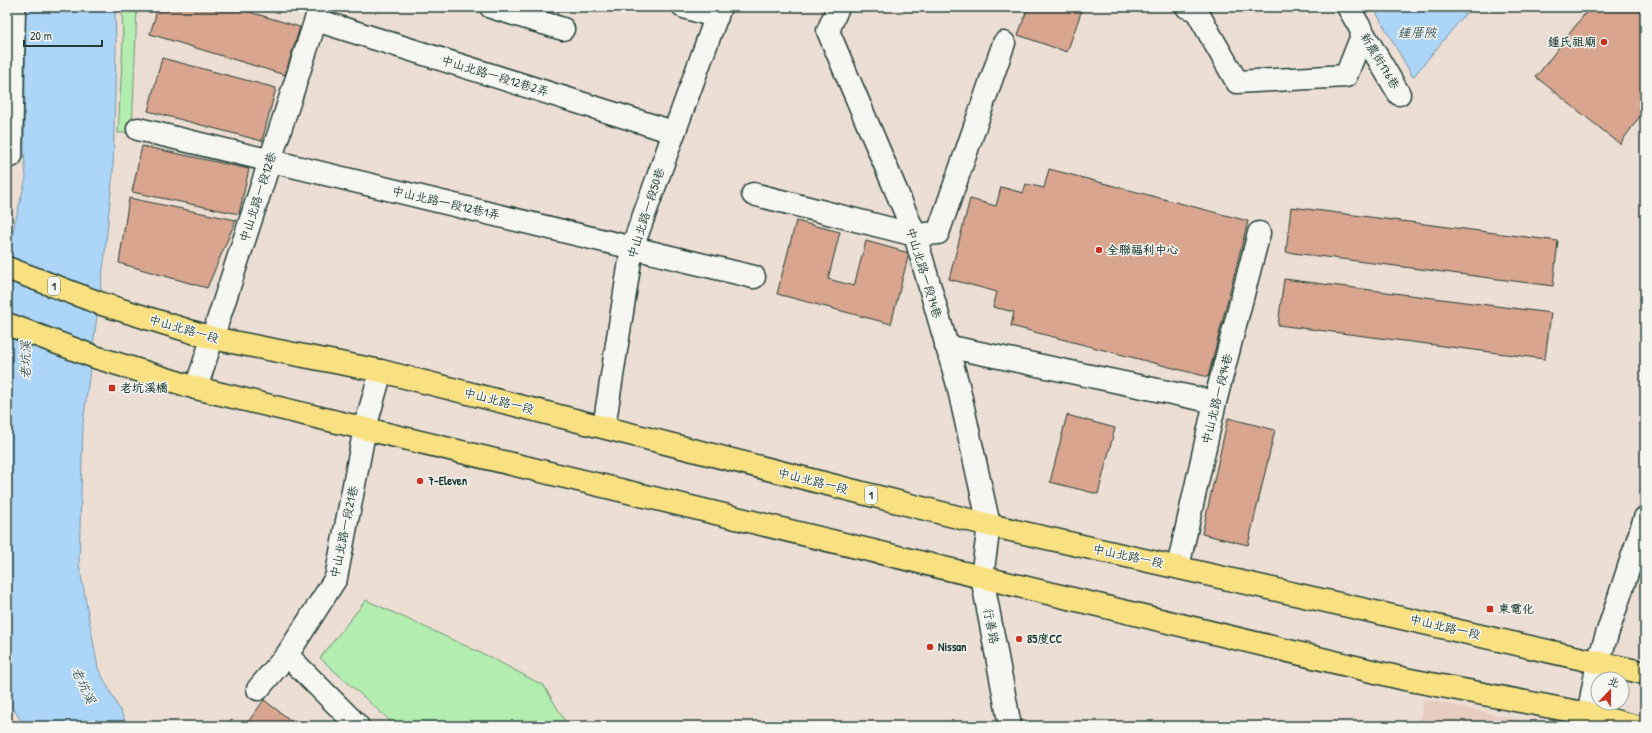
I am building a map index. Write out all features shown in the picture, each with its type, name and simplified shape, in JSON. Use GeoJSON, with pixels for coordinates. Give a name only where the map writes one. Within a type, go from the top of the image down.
{"type":"FeatureCollection","features":[{"type":"Feature","properties":{"kind":"main road","name":"中山北路一段"},"geometry":{"type":"LineString","coordinates":[[7,268],[102,304],[212,338],[381,370],[989,525],[1645,673]]}},
{"type":"Feature","properties":{"kind":"main road"},"geometry":{"type":"LineString","coordinates":[[7,324],[95,357],[196,388],[1405,679],[1587,720],[1634,726]]}},
{"type":"Feature","properties":{"kind":"street"},"geometry":{"type":"LineString","coordinates":[[11,156],[14,7]]}},
{"type":"Feature","properties":{"kind":"street"},"geometry":{"type":"LineString","coordinates":[[491,7],[563,29]]}},
{"type":"Feature","properties":{"kind":"street"},"geometry":{"type":"LineString","coordinates":[[684,7],[718,12]]}},
{"type":"Feature","properties":{"kind":"street","name":"中山北路一段74巷"},"geometry":{"type":"LineString","coordinates":[[838,7],[828,31],[915,235],[958,385],[989,525]]}},
{"type":"Feature","properties":{"kind":"street","name":"新農街176巷"},"geometry":{"type":"LineString","coordinates":[[1348,7],[1399,94]]}},
{"type":"Feature","properties":{"kind":"street"},"geometry":{"type":"LineString","coordinates":[[1192,8],[1238,82],[1346,76],[1363,33]]}},
{"type":"Feature","properties":{"kind":"street","name":"中山北路一段50巷"},"geometry":{"type":"LineString","coordinates":[[604,427],[632,248],[718,12]]}},
{"type":"Feature","properties":{"kind":"street","name":"中山北路一段12巷2弄"},"geometry":{"type":"LineString","coordinates":[[318,13],[674,132]]}},
{"type":"Feature","properties":{"kind":"street","name":"中山北路一段12巷"},"geometry":{"type":"LineString","coordinates":[[196,388],[318,13]]}},
{"type":"Feature","properties":{"kind":"street"},"geometry":{"type":"LineString","coordinates":[[752,194],[915,235],[938,233],[1004,43]]}},
{"type":"Feature","properties":{"kind":"street","name":"中山北路一段12巷1弄"},"geometry":{"type":"LineString","coordinates":[[138,130],[754,277]]}},
{"type":"Feature","properties":{"kind":"street","name":"中山北路一段94巷"},"geometry":{"type":"LineString","coordinates":[[1178,567],[1215,402],[1259,233]]}},
{"type":"Feature","properties":{"kind":"street"},"geometry":{"type":"LineString","coordinates":[[946,346],[1215,402]]}},
{"type":"Feature","properties":{"kind":"street","name":"中山北路一段21巷"},"geometry":{"type":"LineString","coordinates":[[258,689],[287,655],[336,578],[365,428],[381,370]]}},
{"type":"Feature","properties":{"kind":"street"},"geometry":{"type":"LineString","coordinates":[[1587,720],[1598,662],[1645,518]]}},
{"type":"Feature","properties":{"kind":"street","name":"行善路"},"geometry":{"type":"LineString","coordinates":[[989,525],[982,578],[1010,726]]}},
{"type":"Feature","properties":{"kind":"street"},"geometry":{"type":"LineString","coordinates":[[287,655],[358,726]]}},
{"type":"Feature","properties":{"kind":"shaded area"},"geometry":{"type":"Polygon","coordinates":[[[1424,699],[1547,726],[1418,726],[1424,699]]]}},
{"type":"Feature","properties":{"kind":"green space"},"geometry":{"type":"Polygon","coordinates":[[[122,7],[137,7],[132,132],[118,133],[123,42],[122,7]]]}},
{"type":"Feature","properties":{"kind":"green space"},"geometry":{"type":"Polygon","coordinates":[[[366,600],[492,658],[544,686],[568,726],[396,726],[320,658],[366,600]]]}},
{"type":"Feature","properties":{"kind":"water","name":"老坑溪"},"geometry":{"type":"Polygon","coordinates":[[[26,7],[115,7],[116,48],[113,172],[104,262],[83,423],[79,564],[98,668],[128,726],[25,726],[7,700],[7,264],[14,226],[26,178],[24,153],[26,7]]]}},
{"type":"Feature","properties":{"kind":"water","name":"鍾厝陂"},"geometry":{"type":"Polygon","coordinates":[[[1373,7],[1471,7],[1413,77],[1373,7]]]}},
{"type":"Feature","properties":{"kind":"building"},"geometry":{"type":"Polygon","coordinates":[[[158,7],[233,7],[300,27],[285,75],[150,34],[158,7]]]}},
{"type":"Feature","properties":{"kind":"building"},"geometry":{"type":"Polygon","coordinates":[[[1028,7],[1083,7],[1067,52],[1018,35],[1028,7]]]}},
{"type":"Feature","properties":{"kind":"building","name":"鍾氏祖廟"},"geometry":{"type":"Polygon","coordinates":[[[1590,7],[1645,7],[1645,109],[1620,144],[1536,77],[1590,7]]]}},
{"type":"Feature","properties":{"kind":"building"},"geometry":{"type":"Polygon","coordinates":[[[162,58],[276,88],[262,141],[148,111],[162,58]]]}},
{"type":"Feature","properties":{"kind":"building"},"geometry":{"type":"Polygon","coordinates":[[[142,146],[249,169],[239,214],[132,192],[142,146]]]}},
{"type":"Feature","properties":{"kind":"building","name":"全聯福利中心"},"geometry":{"type":"Polygon","coordinates":[[[1049,169],[1248,221],[1208,377],[1011,326],[1014,312],[993,307],[997,292],[949,279],[970,199],[996,206],[1001,187],[1023,193],[1026,184],[1044,188],[1049,169]]]}},
{"type":"Feature","properties":{"kind":"building"},"geometry":{"type":"Polygon","coordinates":[[[129,198],[236,220],[207,288],[119,263],[129,198]]]}},
{"type":"Feature","properties":{"kind":"building"},"geometry":{"type":"Polygon","coordinates":[[[1291,207],[1558,241],[1553,286],[1286,252],[1291,207]]]}},
{"type":"Feature","properties":{"kind":"building"},"geometry":{"type":"Polygon","coordinates":[[[796,221],[840,232],[828,279],[854,286],[866,241],[909,253],[891,324],[777,294],[796,221]]]}},
{"type":"Feature","properties":{"kind":"building"},"geometry":{"type":"Polygon","coordinates":[[[1284,279],[1551,313],[1545,359],[1278,325],[1284,279]]]}},
{"type":"Feature","properties":{"kind":"building"},"geometry":{"type":"Polygon","coordinates":[[[1067,415],[1115,428],[1098,494],[1050,482],[1067,415]]]}},
{"type":"Feature","properties":{"kind":"building"},"geometry":{"type":"Polygon","coordinates":[[[1228,418],[1275,430],[1248,545],[1202,534],[1228,418]]]}},
{"type":"Feature","properties":{"kind":"building"},"geometry":{"type":"Polygon","coordinates":[[[264,700],[298,726],[245,726],[264,700]]]}},
{"type":"Feature","properties":{"kind":"place","name":"鍾氏祖廟"},"geometry":{"type":"Point","coordinates":[1604,42]}},
{"type":"Feature","properties":{"kind":"place","name":"全聯福利中心"},"geometry":{"type":"Point","coordinates":[1099,250]}},
{"type":"Feature","properties":{"kind":"place","name":"老坑溪橋"},"geometry":{"type":"Point","coordinates":[112,388]}},
{"type":"Feature","properties":{"kind":"place","name":"7-Eleven"},"geometry":{"type":"Point","coordinates":[420,481]}},
{"type":"Feature","properties":{"kind":"place","name":"東電化"},"geometry":{"type":"Point","coordinates":[1490,609]}},
{"type":"Feature","properties":{"kind":"place","name":"85度CC"},"geometry":{"type":"Point","coordinates":[1019,639]}},
{"type":"Feature","properties":{"kind":"place","name":"Nissan"},"geometry":{"type":"Point","coordinates":[930,647]}}]}
